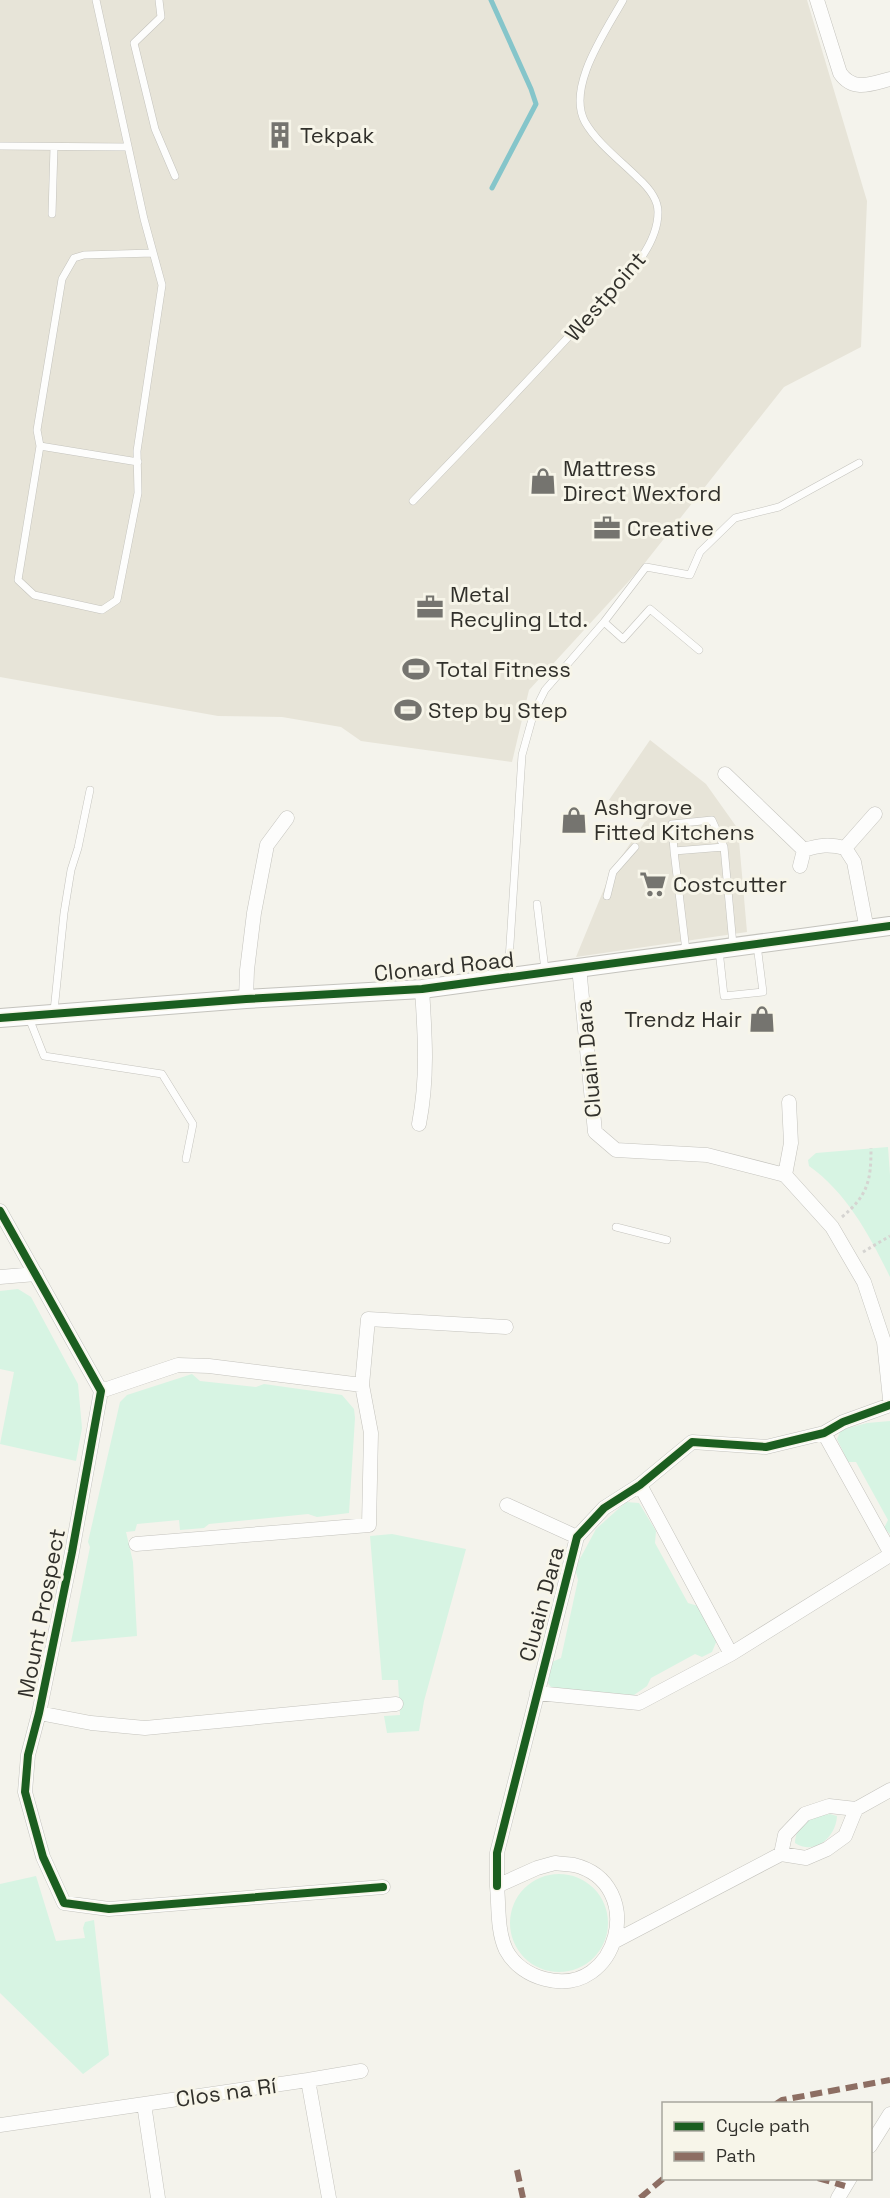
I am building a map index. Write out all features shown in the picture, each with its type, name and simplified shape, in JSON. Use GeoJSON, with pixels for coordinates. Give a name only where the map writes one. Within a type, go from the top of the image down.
{"type":"FeatureCollection","features":[{"type":"Feature","properties":{"kind":"street"},"geometry":{"type":"LineString","coordinates":[[817,0],[840,73],[846,80],[854,86],[863,86],[890,79]]}},
{"type":"Feature","properties":{"kind":"street"},"geometry":{"type":"LineString","coordinates":[[725,774],[804,850]]}},
{"type":"Feature","properties":{"kind":"street"},"geometry":{"type":"LineString","coordinates":[[845,848],[875,814]]}},
{"type":"Feature","properties":{"kind":"street"},"geometry":{"type":"LineString","coordinates":[[246,999],[254,913],[267,844],[287,818]]}},
{"type":"Feature","properties":{"kind":"street"},"geometry":{"type":"LineString","coordinates":[[804,850],[833,844],[845,848],[854,862],[867,930]]}},
{"type":"Feature","properties":{"kind":"street"},"geometry":{"type":"LineString","coordinates":[[800,866],[804,850]]}},
{"type":"Feature","properties":{"kind":"street","name":"Clonard Road"},"geometry":{"type":"LineString","coordinates":[[0,1018],[246,999],[422,989],[890,927]]}},
{"type":"Feature","properties":{"kind":"street","name":"Cluain Dara"},"geometry":{"type":"LineString","coordinates":[[579,967],[595,1132],[616,1150],[706,1155],[785,1174]]}},
{"type":"Feature","properties":{"kind":"street"},"geometry":{"type":"LineString","coordinates":[[419,1124],[425,1094],[426,1057],[422,989]]}},
{"type":"Feature","properties":{"kind":"street"},"geometry":{"type":"LineString","coordinates":[[789,1102],[791,1143],[785,1174],[831,1227],[864,1282],[884,1342],[890,1399]]}},
{"type":"Feature","properties":{"kind":"street"},"geometry":{"type":"LineString","coordinates":[[0,1210],[101,1391],[178,1365],[209,1366],[362,1385]]}},
{"type":"Feature","properties":{"kind":"street"},"geometry":{"type":"LineString","coordinates":[[0,1277],[36,1274]]}},
{"type":"Feature","properties":{"kind":"street"},"geometry":{"type":"LineString","coordinates":[[136,1544],[369,1525],[371,1433],[362,1385],[368,1319],[506,1327]]}},
{"type":"Feature","properties":{"kind":"street","name":"Mount Prospect"},"geometry":{"type":"LineString","coordinates":[[101,1391],[76,1530],[39,1713],[28,1755],[26,1792],[43,1857],[64,1903],[109,1909],[383,1887]]}},
{"type":"Feature","properties":{"kind":"street","name":"Cluain Dara"},"geometry":{"type":"LineString","coordinates":[[781,1854],[615,1941],[606,1958],[592,1972],[574,1980],[554,1982],[535,1976],[518,1965],[506,1949],[500,1931],[497,1853],[577,1537],[604,1508],[640,1485],[692,1442],[766,1448],[824,1433],[843,1422],[890,1406]]}},
{"type":"Feature","properties":{"kind":"street","name":"Cluain Dara"},"geometry":{"type":"LineString","coordinates":[[537,1693],[639,1703],[730,1654],[890,1553],[824,1433]]}},
{"type":"Feature","properties":{"kind":"street"},"geometry":{"type":"LineString","coordinates":[[640,1485],[730,1654]]}},
{"type":"Feature","properties":{"kind":"street","name":"Cluain Dara"},"geometry":{"type":"LineString","coordinates":[[507,1505],[577,1537]]}},
{"type":"Feature","properties":{"kind":"street","name":"Mount Prospect"},"geometry":{"type":"LineString","coordinates":[[39,1713],[91,1723],[145,1728],[396,1704]]}},
{"type":"Feature","properties":{"kind":"street"},"geometry":{"type":"LineString","coordinates":[[856,1809],[845,1836],[827,1849],[806,1858],[781,1854],[785,1835],[805,1814],[829,1806],[856,1809],[890,1790]]}},
{"type":"Feature","properties":{"kind":"street"},"geometry":{"type":"LineString","coordinates":[[497,1886],[537,1868],[555,1863],[574,1865],[592,1873],[606,1886],[615,1903],[618,1922],[615,1941]]}},
{"type":"Feature","properties":{"kind":"street","name":"Clos na Rí"},"geometry":{"type":"LineString","coordinates":[[0,2125],[361,2071]]}},
{"type":"Feature","properties":{"kind":"street","name":"Clos na Rí"},"geometry":{"type":"LineString","coordinates":[[308,2080],[329,2198]]}},
{"type":"Feature","properties":{"kind":"street","name":"Clos na Rí"},"geometry":{"type":"LineString","coordinates":[[144,2104],[158,2198]]}},
{"type":"Feature","properties":{"kind":"street"},"geometry":{"type":"LineString","coordinates":[[872,2143],[890,2114]]}},
{"type":"Feature","properties":{"kind":"street"},"geometry":{"type":"LineString","coordinates":[[838,2198],[849,2180]]}},
{"type":"Feature","properties":{"kind":"lane"},"geometry":{"type":"LineString","coordinates":[[96,0],[128,147],[162,285],[137,451],[138,493],[117,600],[102,610],[34,595],[18,580],[40,446],[37,430],[62,279],[74,258],[84,255],[153,253]]}},
{"type":"Feature","properties":{"kind":"lane"},"geometry":{"type":"LineString","coordinates":[[159,0],[161,17],[134,43],[155,129],[175,176]]}},
{"type":"Feature","properties":{"kind":"lane","name":"Westpoint"},"geometry":{"type":"LineString","coordinates":[[413,501],[611,291],[640,259],[654,237],[658,212],[649,188],[599,140],[584,120],[581,104],[580,87],[587,69],[622,0]]}},
{"type":"Feature","properties":{"kind":"lane"},"geometry":{"type":"LineString","coordinates":[[0,146],[128,147]]}},
{"type":"Feature","properties":{"kind":"lane"},"geometry":{"type":"LineString","coordinates":[[52,214],[54,147]]}},
{"type":"Feature","properties":{"kind":"lane"},"geometry":{"type":"LineString","coordinates":[[40,446],[138,462]]}},
{"type":"Feature","properties":{"kind":"lane"},"geometry":{"type":"LineString","coordinates":[[508,978],[522,755],[534,712],[545,690],[604,622],[646,567],[690,575],[700,552],[735,518],[779,507],[859,463]]}},
{"type":"Feature","properties":{"kind":"lane"},"geometry":{"type":"LineString","coordinates":[[604,622],[623,639],[650,609],[699,650]]}},
{"type":"Feature","properties":{"kind":"lane"},"geometry":{"type":"LineString","coordinates":[[54,1014],[64,913],[71,870],[90,790]]}},
{"type":"Feature","properties":{"kind":"lane"},"geometry":{"type":"LineString","coordinates":[[686,954],[672,824],[712,820],[724,847],[726,949],[724,996],[763,992],[757,945]]}},
{"type":"Feature","properties":{"kind":"lane"},"geometry":{"type":"LineString","coordinates":[[607,896],[613,872],[635,847]]}},
{"type":"Feature","properties":{"kind":"lane"},"geometry":{"type":"LineString","coordinates":[[674,851],[724,847]]}},
{"type":"Feature","properties":{"kind":"lane"},"geometry":{"type":"LineString","coordinates":[[537,904],[545,972]]}},
{"type":"Feature","properties":{"kind":"lane"},"geometry":{"type":"LineString","coordinates":[[28,1016],[44,1056],[162,1074],[193,1124],[186,1159]]}},
{"type":"Feature","properties":{"kind":"lane"},"geometry":{"type":"LineString","coordinates":[[616,1227],[668,1240]]}},
{"type":"Feature","properties":{"kind":"path"},"geometry":{"type":"LineString","coordinates":[[831,1227],[851,1210],[866,1191],[871,1175],[871,1148]]}},
{"type":"Feature","properties":{"kind":"path"},"geometry":{"type":"LineString","coordinates":[[850,1259],[890,1236]]}},
{"type":"Feature","properties":{"kind":"shaded area"},"geometry":{"type":"Polygon","coordinates":[[[0,0],[807,0],[867,201],[861,347],[784,387],[640,569],[529,690],[512,762],[361,741],[341,727],[282,717],[218,716],[0,677],[0,0]]]}},
{"type":"Feature","properties":{"kind":"shaded area"},"geometry":{"type":"Polygon","coordinates":[[[650,740],[706,784],[738,829],[747,932],[576,957],[611,872],[648,817],[609,800],[650,740]]]}},
{"type":"Feature","properties":{"kind":"green space"},"geometry":{"type":"Polygon","coordinates":[[[888,1147],[890,1277],[856,1216],[835,1189],[809,1166],[808,1160],[816,1153],[888,1147]]]}},
{"type":"Feature","properties":{"kind":"green space"},"geometry":{"type":"Polygon","coordinates":[[[18,1289],[31,1297],[78,1384],[82,1428],[76,1461],[0,1444],[14,1372],[0,1369],[0,1291],[18,1289]]]}},
{"type":"Feature","properties":{"kind":"green space"},"geometry":{"type":"Polygon","coordinates":[[[192,1374],[200,1381],[256,1387],[264,1384],[342,1395],[354,1409],[355,1418],[349,1513],[317,1517],[308,1514],[209,1524],[204,1528],[180,1530],[179,1520],[137,1524],[135,1531],[126,1532],[133,1562],[137,1636],[71,1642],[90,1547],[88,1542],[120,1402],[127,1395],[192,1374]]]}},
{"type":"Feature","properties":{"kind":"green space"},"geometry":{"type":"Polygon","coordinates":[[[890,1421],[890,1534],[884,1528],[888,1520],[856,1462],[848,1462],[837,1439],[841,1430],[867,1423],[890,1421]]]}},
{"type":"Feature","properties":{"kind":"green space"},"geometry":{"type":"Polygon","coordinates":[[[626,1502],[639,1503],[656,1531],[655,1543],[688,1603],[698,1606],[717,1640],[712,1652],[702,1657],[695,1654],[651,1678],[647,1686],[634,1695],[553,1690],[548,1683],[552,1662],[561,1658],[578,1580],[575,1568],[596,1529],[626,1502]]]}},
{"type":"Feature","properties":{"kind":"green space"},"geometry":{"type":"Polygon","coordinates":[[[392,1534],[466,1549],[424,1701],[419,1731],[387,1733],[384,1716],[400,1715],[398,1680],[382,1680],[370,1536],[392,1534]]]}},
{"type":"Feature","properties":{"kind":"green space"},"geometry":{"type":"Polygon","coordinates":[[[830,1814],[837,1816],[836,1824],[829,1837],[823,1842],[810,1847],[795,1843],[798,1830],[806,1822],[830,1814]]]}},
{"type":"Feature","properties":{"kind":"green space"},"geometry":{"type":"Polygon","coordinates":[[[559,1874],[578,1878],[594,1888],[604,1904],[608,1923],[604,1942],[594,1958],[578,1968],[559,1972],[540,1968],[524,1958],[514,1942],[510,1923],[514,1904],[524,1888],[540,1878],[559,1874]]]}},
{"type":"Feature","properties":{"kind":"green space"},"geometry":{"type":"Polygon","coordinates":[[[36,1876],[56,1941],[85,1938],[83,1928],[85,1922],[94,1920],[109,2055],[83,2074],[0,1993],[0,1884],[36,1876]]]}},
{"type":"Feature","properties":{"kind":"waterway"},"geometry":{"type":"LineString","coordinates":[[491,0],[536,104],[492,188]]}},
{"type":"Feature","properties":{"kind":"marked path"},"geometry":{"type":"LineString","coordinates":[[779,2102],[890,2080]]}},
{"type":"Feature","properties":{"kind":"marked path"},"geometry":{"type":"LineString","coordinates":[[517,2170],[523,2198]]}},
{"type":"Feature","properties":{"kind":"marked path"},"geometry":{"type":"LineString","coordinates":[[640,2198],[662,2180]]}},
{"type":"Feature","properties":{"kind":"marked path"},"geometry":{"type":"LineString","coordinates":[[825,2180],[845,2186]]}},
{"type":"Feature","properties":{"kind":"cycle path"},"geometry":{"type":"LineString","coordinates":[[0,1018],[246,999],[422,989],[890,926]]}},
{"type":"Feature","properties":{"kind":"cycle path"},"geometry":{"type":"LineString","coordinates":[[0,1211],[101,1391],[72,1552],[39,1713],[28,1755],[25,1792],[43,1857],[64,1903],[109,1909],[383,1887]]}},
{"type":"Feature","properties":{"kind":"cycle path"},"geometry":{"type":"LineString","coordinates":[[497,1886],[497,1853],[577,1537],[604,1508],[640,1485],[692,1442],[766,1447],[824,1433],[843,1422],[890,1405]]}},
{"type":"Feature","properties":{"kind":"place","name":"Tekpak"},"geometry":{"type":"Point","coordinates":[280,135]}},
{"type":"Feature","properties":{"kind":"place","name":"Mattress Direct Wexford"},"geometry":{"type":"Point","coordinates":[543,481]}},
{"type":"Feature","properties":{"kind":"place","name":"Creative"},"geometry":{"type":"Point","coordinates":[607,528]}},
{"type":"Feature","properties":{"kind":"place","name":"Metal Recyling Ltd."},"geometry":{"type":"Point","coordinates":[430,607]}},
{"type":"Feature","properties":{"kind":"place","name":"Total Fitness"},"geometry":{"type":"Point","coordinates":[416,669]}},
{"type":"Feature","properties":{"kind":"place","name":"Step by Step"},"geometry":{"type":"Point","coordinates":[408,710]}},
{"type":"Feature","properties":{"kind":"place","name":"Ashgrove Fitted Kitchens"},"geometry":{"type":"Point","coordinates":[574,820]}},
{"type":"Feature","properties":{"kind":"place","name":"Costcutter"},"geometry":{"type":"Point","coordinates":[653,884]}},
{"type":"Feature","properties":{"kind":"place","name":"Trendz Hair"},"geometry":{"type":"Point","coordinates":[762,1019]}}]}
